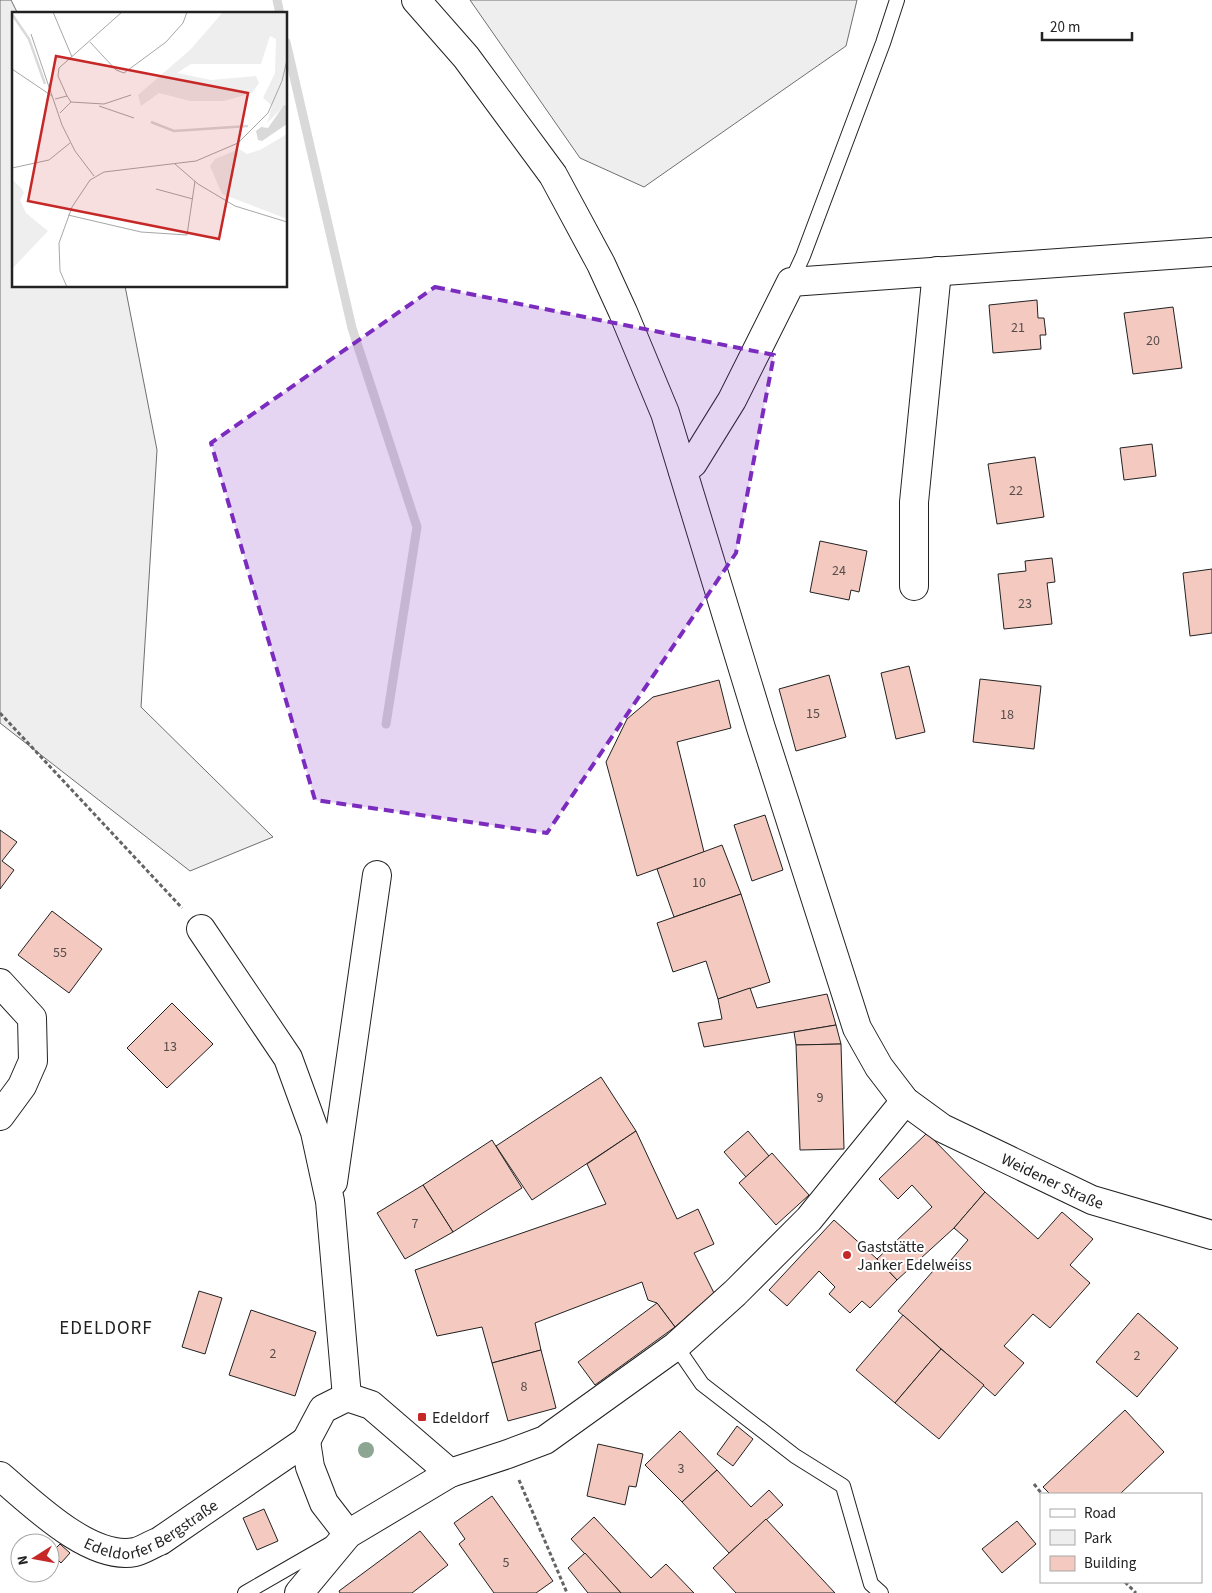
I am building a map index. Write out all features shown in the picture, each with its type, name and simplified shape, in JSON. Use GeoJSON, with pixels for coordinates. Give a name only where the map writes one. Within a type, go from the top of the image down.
{"type":"FeatureCollection","features":[{"type":"Feature","properties":{"kind":"street","name":"Weidener Straße"},"geometry":{"type":"LineString","coordinates":[[416,0],[466,57],[553,175],[601,264],[623,312],[665,413],[761,728],[857,1028],[879,1068],[905,1101],[942,1128],[1092,1200],[1212,1235]]}},
{"type":"Feature","properties":{"kind":"street"},"geometry":{"type":"LineString","coordinates":[[683,472],[693,463],[732,400],[791,282],[1212,252]]}},
{"type":"Feature","properties":{"kind":"street"},"geometry":{"type":"LineString","coordinates":[[914,586],[914,502],[937,271]]}},
{"type":"Feature","properties":{"kind":"street"},"geometry":{"type":"LineString","coordinates":[[330,1201],[377,875]]}},
{"type":"Feature","properties":{"kind":"street"},"geometry":{"type":"LineString","coordinates":[[201,928],[288,1058],[315,1132],[330,1201],[347,1397],[371,1405],[450,1473]]}},
{"type":"Feature","properties":{"kind":"street"},"geometry":{"type":"LineString","coordinates":[[0,983],[32,1018],[33,1061],[22,1086],[0,1116]]}},
{"type":"Feature","properties":{"kind":"street"},"geometry":{"type":"LineString","coordinates":[[299,1593],[348,1534],[450,1473],[545,1440],[676,1346],[735,1293],[809,1219],[905,1101]]}},
{"type":"Feature","properties":{"kind":"street","name":"Edeldorfer Bergstraße"},"geometry":{"type":"LineString","coordinates":[[0,1476],[60,1526],[97,1547],[112,1552],[136,1552],[160,1541],[306,1441],[323,1409],[347,1397]]}},
{"type":"Feature","properties":{"kind":"street"},"geometry":{"type":"LineString","coordinates":[[306,1441],[310,1467],[324,1503],[348,1534]]}},
{"type":"Feature","properties":{"kind":"lane"},"geometry":{"type":"LineString","coordinates":[[791,282],[883,44],[897,0]]}},
{"type":"Feature","properties":{"kind":"lane"},"geometry":{"type":"LineString","coordinates":[[676,1346],[702,1384],[795,1456],[842,1486],[871,1584],[881,1593]]}},
{"type":"Feature","properties":{"kind":"lane"},"geometry":{"type":"LineString","coordinates":[[246,1593],[348,1534]]}},
{"type":"Feature","properties":{"kind":"path"},"geometry":{"type":"LineString","coordinates":[[0,712],[201,928]]}},
{"type":"Feature","properties":{"kind":"path"},"geometry":{"type":"LineString","coordinates":[[508,1454],[567,1593]]}},
{"type":"Feature","properties":{"kind":"path"},"geometry":{"type":"LineString","coordinates":[[1034,1484],[1041,1493]]}},
{"type":"Feature","properties":{"kind":"path"},"geometry":{"type":"LineString","coordinates":[[1126,1583],[1136,1593]]}},
{"type":"Feature","properties":{"kind":"highlighted area"},"geometry":{"type":"Polygon","coordinates":[[[435,287],[774,355],[736,553],[547,833],[315,800],[211,443],[435,287]]]}},
{"type":"Feature","properties":{"kind":"green space"},"geometry":{"type":"Polygon","coordinates":[[[0,0],[11,0],[17,12],[12,12],[12,288],[125,288],[157,450],[141,707],[273,837],[190,871],[0,723],[0,0]]]}},
{"type":"Feature","properties":{"kind":"green space"},"geometry":{"type":"Polygon","coordinates":[[[470,0],[857,0],[846,46],[644,187],[580,158],[470,0]]]}},
{"type":"Feature","properties":{"kind":"building"},"geometry":{"type":"Polygon","coordinates":[[[1037,300],[1038,318],[1044,318],[1046,335],[1040,335],[1041,349],[993,353],[989,305],[1037,300]]]}},
{"type":"Feature","properties":{"kind":"building"},"geometry":{"type":"Polygon","coordinates":[[[1173,307],[1182,368],[1133,374],[1124,313],[1173,307]]]}},
{"type":"Feature","properties":{"kind":"building"},"geometry":{"type":"Polygon","coordinates":[[[1152,444],[1156,476],[1124,480],[1120,448],[1152,444]]]}},
{"type":"Feature","properties":{"kind":"building"},"geometry":{"type":"Polygon","coordinates":[[[1035,457],[1044,517],[997,524],[988,464],[1035,457]]]}},
{"type":"Feature","properties":{"kind":"building"},"geometry":{"type":"Polygon","coordinates":[[[820,541],[867,551],[859,592],[851,590],[849,600],[810,592],[820,541]]]}},
{"type":"Feature","properties":{"kind":"building"},"geometry":{"type":"Polygon","coordinates":[[[1052,558],[1055,582],[1047,583],[1052,624],[1004,629],[998,574],[1026,571],[1025,561],[1052,558]]]}},
{"type":"Feature","properties":{"kind":"building"},"geometry":{"type":"Polygon","coordinates":[[[1212,569],[1212,633],[1190,636],[1183,573],[1212,569]]]}},
{"type":"Feature","properties":{"kind":"building"},"geometry":{"type":"Polygon","coordinates":[[[909,666],[925,732],[896,739],[881,673],[909,666]]]}},
{"type":"Feature","properties":{"kind":"building"},"geometry":{"type":"Polygon","coordinates":[[[829,675],[846,737],[796,751],[779,689],[829,675]]]}},
{"type":"Feature","properties":{"kind":"building"},"geometry":{"type":"Polygon","coordinates":[[[980,679],[1041,686],[1034,749],[973,742],[980,679]]]}},
{"type":"Feature","properties":{"kind":"building"},"geometry":{"type":"Polygon","coordinates":[[[719,680],[731,728],[677,742],[704,852],[637,876],[606,762],[627,719],[653,697],[719,680]]]}},
{"type":"Feature","properties":{"kind":"building"},"geometry":{"type":"Polygon","coordinates":[[[765,815],[783,870],[752,881],[734,825],[765,815]]]}},
{"type":"Feature","properties":{"kind":"building"},"geometry":{"type":"Polygon","coordinates":[[[0,830],[17,842],[2,861],[14,870],[0,889],[0,830]]]}},
{"type":"Feature","properties":{"kind":"building"},"geometry":{"type":"Polygon","coordinates":[[[722,845],[741,894],[674,917],[657,869],[722,845]]]}},
{"type":"Feature","properties":{"kind":"building"},"geometry":{"type":"Polygon","coordinates":[[[741,894],[770,982],[718,999],[706,961],[673,972],[657,923],[741,894]]]}},
{"type":"Feature","properties":{"kind":"building"},"geometry":{"type":"Polygon","coordinates":[[[52,911],[102,949],[69,993],[18,955],[52,911]]]}},
{"type":"Feature","properties":{"kind":"building"},"geometry":{"type":"Polygon","coordinates":[[[750,988],[757,1008],[827,994],[836,1025],[704,1047],[698,1023],[722,1019],[718,999],[750,988]]]}},
{"type":"Feature","properties":{"kind":"building"},"geometry":{"type":"Polygon","coordinates":[[[172,1003],[213,1044],[167,1088],[127,1048],[172,1003]]]}},
{"type":"Feature","properties":{"kind":"building"},"geometry":{"type":"Polygon","coordinates":[[[836,1025],[841,1044],[796,1045],[794,1032],[836,1025]]]}},
{"type":"Feature","properties":{"kind":"building"},"geometry":{"type":"Polygon","coordinates":[[[841,1044],[844,1149],[800,1150],[796,1045],[841,1044]]]}},
{"type":"Feature","properties":{"kind":"building"},"geometry":{"type":"Polygon","coordinates":[[[601,1077],[636,1131],[532,1200],[496,1146],[601,1077]]]}},
{"type":"Feature","properties":{"kind":"building"},"geometry":{"type":"Polygon","coordinates":[[[636,1131],[677,1219],[698,1209],[714,1244],[694,1253],[714,1293],[675,1327],[657,1303],[648,1300],[642,1282],[535,1323],[541,1350],[492,1363],[482,1327],[437,1336],[415,1270],[606,1204],[587,1164],[636,1131]]]}},
{"type":"Feature","properties":{"kind":"building"},"geometry":{"type":"Polygon","coordinates":[[[748,1131],[769,1156],[746,1177],[724,1152],[748,1131]]]}},
{"type":"Feature","properties":{"kind":"building"},"geometry":{"type":"Polygon","coordinates":[[[927,1133],[985,1192],[954,1228],[897,1280],[877,1259],[932,1207],[912,1185],[898,1199],[879,1179],[927,1133]]]}},
{"type":"Feature","properties":{"kind":"building"},"geometry":{"type":"Polygon","coordinates":[[[492,1140],[522,1188],[453,1232],[423,1185],[492,1140]]]}},
{"type":"Feature","properties":{"kind":"building"},"geometry":{"type":"Polygon","coordinates":[[[772,1153],[809,1195],[776,1225],[739,1183],[772,1153]]]}},
{"type":"Feature","properties":{"kind":"building"},"geometry":{"type":"Polygon","coordinates":[[[423,1185],[453,1232],[405,1259],[377,1213],[423,1185]]]}},
{"type":"Feature","properties":{"kind":"building"},"geometry":{"type":"Polygon","coordinates":[[[985,1192],[1038,1239],[1062,1212],[1093,1239],[1070,1265],[1090,1283],[1050,1328],[1033,1314],[1004,1346],[1024,1363],[995,1396],[898,1311],[940,1263],[945,1267],[968,1240],[954,1228],[985,1192]]]}},
{"type":"Feature","properties":{"kind":"building"},"geometry":{"type":"Polygon","coordinates":[[[834,1220],[897,1280],[870,1308],[862,1301],[850,1313],[829,1294],[835,1287],[819,1271],[787,1306],[769,1290],[834,1220]]]}},
{"type":"Feature","properties":{"kind":"building"},"geometry":{"type":"Polygon","coordinates":[[[199,1291],[222,1298],[205,1354],[182,1347],[199,1291]]]}},
{"type":"Feature","properties":{"kind":"building"},"geometry":{"type":"Polygon","coordinates":[[[657,1303],[675,1327],[595,1385],[578,1362],[657,1303]]]}},
{"type":"Feature","properties":{"kind":"building"},"geometry":{"type":"Polygon","coordinates":[[[251,1310],[316,1332],[295,1396],[229,1375],[251,1310]]]}},
{"type":"Feature","properties":{"kind":"building"},"geometry":{"type":"Polygon","coordinates":[[[1138,1313],[1178,1348],[1137,1397],[1096,1362],[1138,1313]]]}},
{"type":"Feature","properties":{"kind":"building"},"geometry":{"type":"Polygon","coordinates":[[[903,1315],[941,1349],[895,1403],[856,1370],[903,1315]]]}},
{"type":"Feature","properties":{"kind":"building"},"geometry":{"type":"Polygon","coordinates":[[[941,1349],[984,1385],[939,1439],[895,1403],[941,1349]]]}},
{"type":"Feature","properties":{"kind":"building"},"geometry":{"type":"Polygon","coordinates":[[[541,1350],[556,1408],[508,1421],[492,1363],[541,1350]]]}},
{"type":"Feature","properties":{"kind":"building"},"geometry":{"type":"Polygon","coordinates":[[[1125,1410],[1164,1452],[1121,1493],[1049,1493],[1043,1487],[1125,1410]]]}},
{"type":"Feature","properties":{"kind":"building"},"geometry":{"type":"Polygon","coordinates":[[[737,1426],[753,1439],[733,1466],[717,1454],[737,1426]]]}},
{"type":"Feature","properties":{"kind":"building"},"geometry":{"type":"Polygon","coordinates":[[[680,1431],[717,1470],[682,1502],[645,1465],[680,1431]]]}},
{"type":"Feature","properties":{"kind":"building"},"geometry":{"type":"Polygon","coordinates":[[[598,1444],[643,1454],[636,1487],[629,1486],[625,1505],[587,1496],[598,1444]]]}},
{"type":"Feature","properties":{"kind":"building"},"geometry":{"type":"Polygon","coordinates":[[[717,1470],[751,1507],[769,1490],[783,1505],[729,1553],[682,1502],[717,1470]]]}},
{"type":"Feature","properties":{"kind":"building"},"geometry":{"type":"Polygon","coordinates":[[[492,1496],[553,1581],[536,1593],[494,1593],[459,1544],[465,1539],[454,1523],[492,1496]]]}},
{"type":"Feature","properties":{"kind":"building"},"geometry":{"type":"Polygon","coordinates":[[[264,1509],[278,1541],[257,1550],[243,1518],[264,1509]]]}},
{"type":"Feature","properties":{"kind":"building"},"geometry":{"type":"Polygon","coordinates":[[[594,1517],[651,1578],[666,1564],[694,1593],[621,1593],[571,1539],[594,1517]]]}},
{"type":"Feature","properties":{"kind":"building"},"geometry":{"type":"Polygon","coordinates":[[[766,1519],[835,1593],[736,1593],[713,1568],[766,1519]]]}},
{"type":"Feature","properties":{"kind":"building"},"geometry":{"type":"Polygon","coordinates":[[[1017,1521],[1036,1544],[1002,1573],[982,1549],[1017,1521]]]}},
{"type":"Feature","properties":{"kind":"building"},"geometry":{"type":"Polygon","coordinates":[[[420,1531],[448,1565],[412,1593],[340,1593],[339,1591],[420,1531]]]}},
{"type":"Feature","properties":{"kind":"building"},"geometry":{"type":"Polygon","coordinates":[[[60,1544],[70,1553],[60,1562],[60,1544]]]}},
{"type":"Feature","properties":{"kind":"building"},"geometry":{"type":"Polygon","coordinates":[[[585,1553],[621,1593],[588,1593],[568,1568],[585,1553]]]}},
{"type":"Feature","properties":{"kind":"waterway"},"geometry":{"type":"LineString","coordinates":[[277,0],[280,12]]}},
{"type":"Feature","properties":{"kind":"waterway"},"geometry":{"type":"LineString","coordinates":[[288,51],[352,328],[417,527],[386,724]]}},
{"type":"Feature","properties":{"kind":"place","name":"Gaststätte Janker Edelweiss"},"geometry":{"type":"Point","coordinates":[847,1255]}},
{"type":"Feature","properties":{"kind":"place","name":"Edeldorf"},"geometry":{"type":"Point","coordinates":[422,1417]}},
{"type":"Feature","properties":{"kind":"district","name":"EDELDORF"},"geometry":{"type":"Point","coordinates":[106,1327]}}]}
